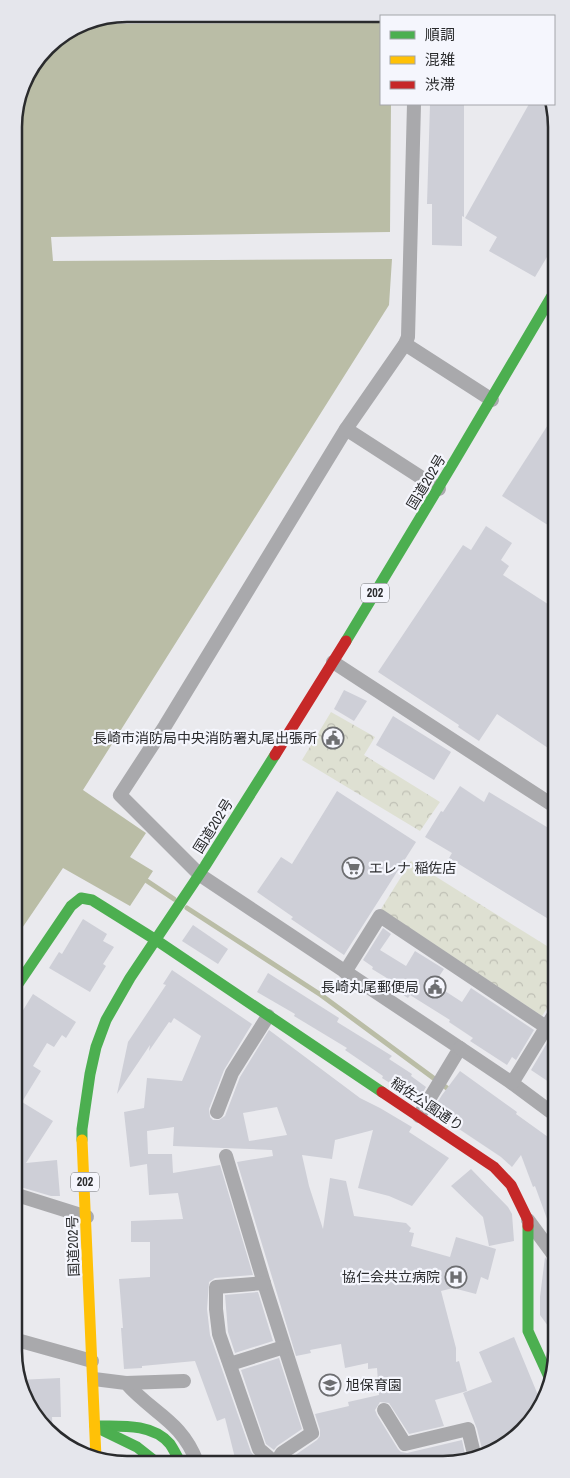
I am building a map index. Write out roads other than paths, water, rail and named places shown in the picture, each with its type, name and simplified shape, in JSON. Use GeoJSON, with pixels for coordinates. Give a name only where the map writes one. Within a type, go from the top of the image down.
{"type":"FeatureCollection","features":[{"type":"Feature","properties":{"kind":"main road","name":"国道202号"},"geometry":{"type":"LineString","coordinates":[[96,1450],[82,1129],[95,1049],[106,1020],[119,996],[200,875],[333,662],[439,489],[548,303]]}},
{"type":"Feature","properties":{"kind":"main road","name":"稲佐公園通り"},"geometry":{"type":"LineString","coordinates":[[22,978],[71,906],[81,898],[92,900],[156,940],[494,1168],[511,1185],[528,1220],[528,1331],[545,1369]]}},
{"type":"Feature","properties":{"kind":"main road"},"geometry":{"type":"LineString","coordinates":[[95,1426],[137,1426],[156,1433],[169,1442],[177,1456]]}},
{"type":"Feature","properties":{"kind":"main road"},"geometry":{"type":"LineString","coordinates":[[95,1426],[131,1443],[150,1456]]}},
{"type":"Feature","properties":{"kind":"street"},"geometry":{"type":"LineString","coordinates":[[414,105],[408,337],[346,429],[165,726],[120,795],[200,875],[512,1082],[547,1109]]}},
{"type":"Feature","properties":{"kind":"street"},"geometry":{"type":"LineString","coordinates":[[405,344],[492,400]]}},
{"type":"Feature","properties":{"kind":"street"},"geometry":{"type":"LineString","coordinates":[[346,429],[439,489]]}},
{"type":"Feature","properties":{"kind":"street"},"geometry":{"type":"LineString","coordinates":[[333,662],[547,802]]}},
{"type":"Feature","properties":{"kind":"street"},"geometry":{"type":"LineString","coordinates":[[345,972],[380,916],[546,1027],[512,1082]]}},
{"type":"Feature","properties":{"kind":"street"},"geometry":{"type":"LineString","coordinates":[[217,1112],[232,1073],[268,1016]]}},
{"type":"Feature","properties":{"kind":"street"},"geometry":{"type":"LineString","coordinates":[[419,1116],[460,1048]]}},
{"type":"Feature","properties":{"kind":"street"},"geometry":{"type":"LineString","coordinates":[[226,1156],[284,1348],[312,1433],[281,1456]]}},
{"type":"Feature","properties":{"kind":"street"},"geometry":{"type":"LineString","coordinates":[[22,1197],[86,1216]]}},
{"type":"Feature","properties":{"kind":"street"},"geometry":{"type":"LineString","coordinates":[[528,1220],[547,1246]]}},
{"type":"Feature","properties":{"kind":"street"},"geometry":{"type":"LineString","coordinates":[[264,1283],[216,1287],[218,1329],[259,1449],[267,1456]]}},
{"type":"Feature","properties":{"kind":"street"},"geometry":{"type":"LineString","coordinates":[[22,1341],[92,1361]]}},
{"type":"Feature","properties":{"kind":"street"},"geometry":{"type":"LineString","coordinates":[[230,1364],[284,1348]]}},
{"type":"Feature","properties":{"kind":"street"},"geometry":{"type":"LineString","coordinates":[[94,1379],[126,1383],[184,1380]]}},
{"type":"Feature","properties":{"kind":"street"},"geometry":{"type":"LineString","coordinates":[[126,1383],[182,1433],[195,1456]]}},
{"type":"Feature","properties":{"kind":"street"},"geometry":{"type":"LineString","coordinates":[[384,1410],[405,1444],[468,1429],[473,1451]]}},
{"type":"Feature","properties":{"kind":"waterway"},"geometry":{"type":"LineString","coordinates":[[147,881],[174,899]]}},
{"type":"Feature","properties":{"kind":"waterway"},"geometry":{"type":"LineString","coordinates":[[187,908],[321,995],[451,1091]]}},
{"type":"Feature","properties":{"kind":"place","name":"長崎市消防局中央消防署丸尾出張所"},"geometry":{"type":"Point","coordinates":[333,738]}},
{"type":"Feature","properties":{"kind":"place","name":"エレナ 稲佐店"},"geometry":{"type":"Point","coordinates":[353,868]}},
{"type":"Feature","properties":{"kind":"place","name":"長崎丸尾郵便局"},"geometry":{"type":"Point","coordinates":[435,987]}},
{"type":"Feature","properties":{"kind":"place","name":"協仁会共立病院"},"geometry":{"type":"Point","coordinates":[456,1277]}},
{"type":"Feature","properties":{"kind":"place","name":"旭保育園"},"geometry":{"type":"Point","coordinates":[330,1385]}}]}
